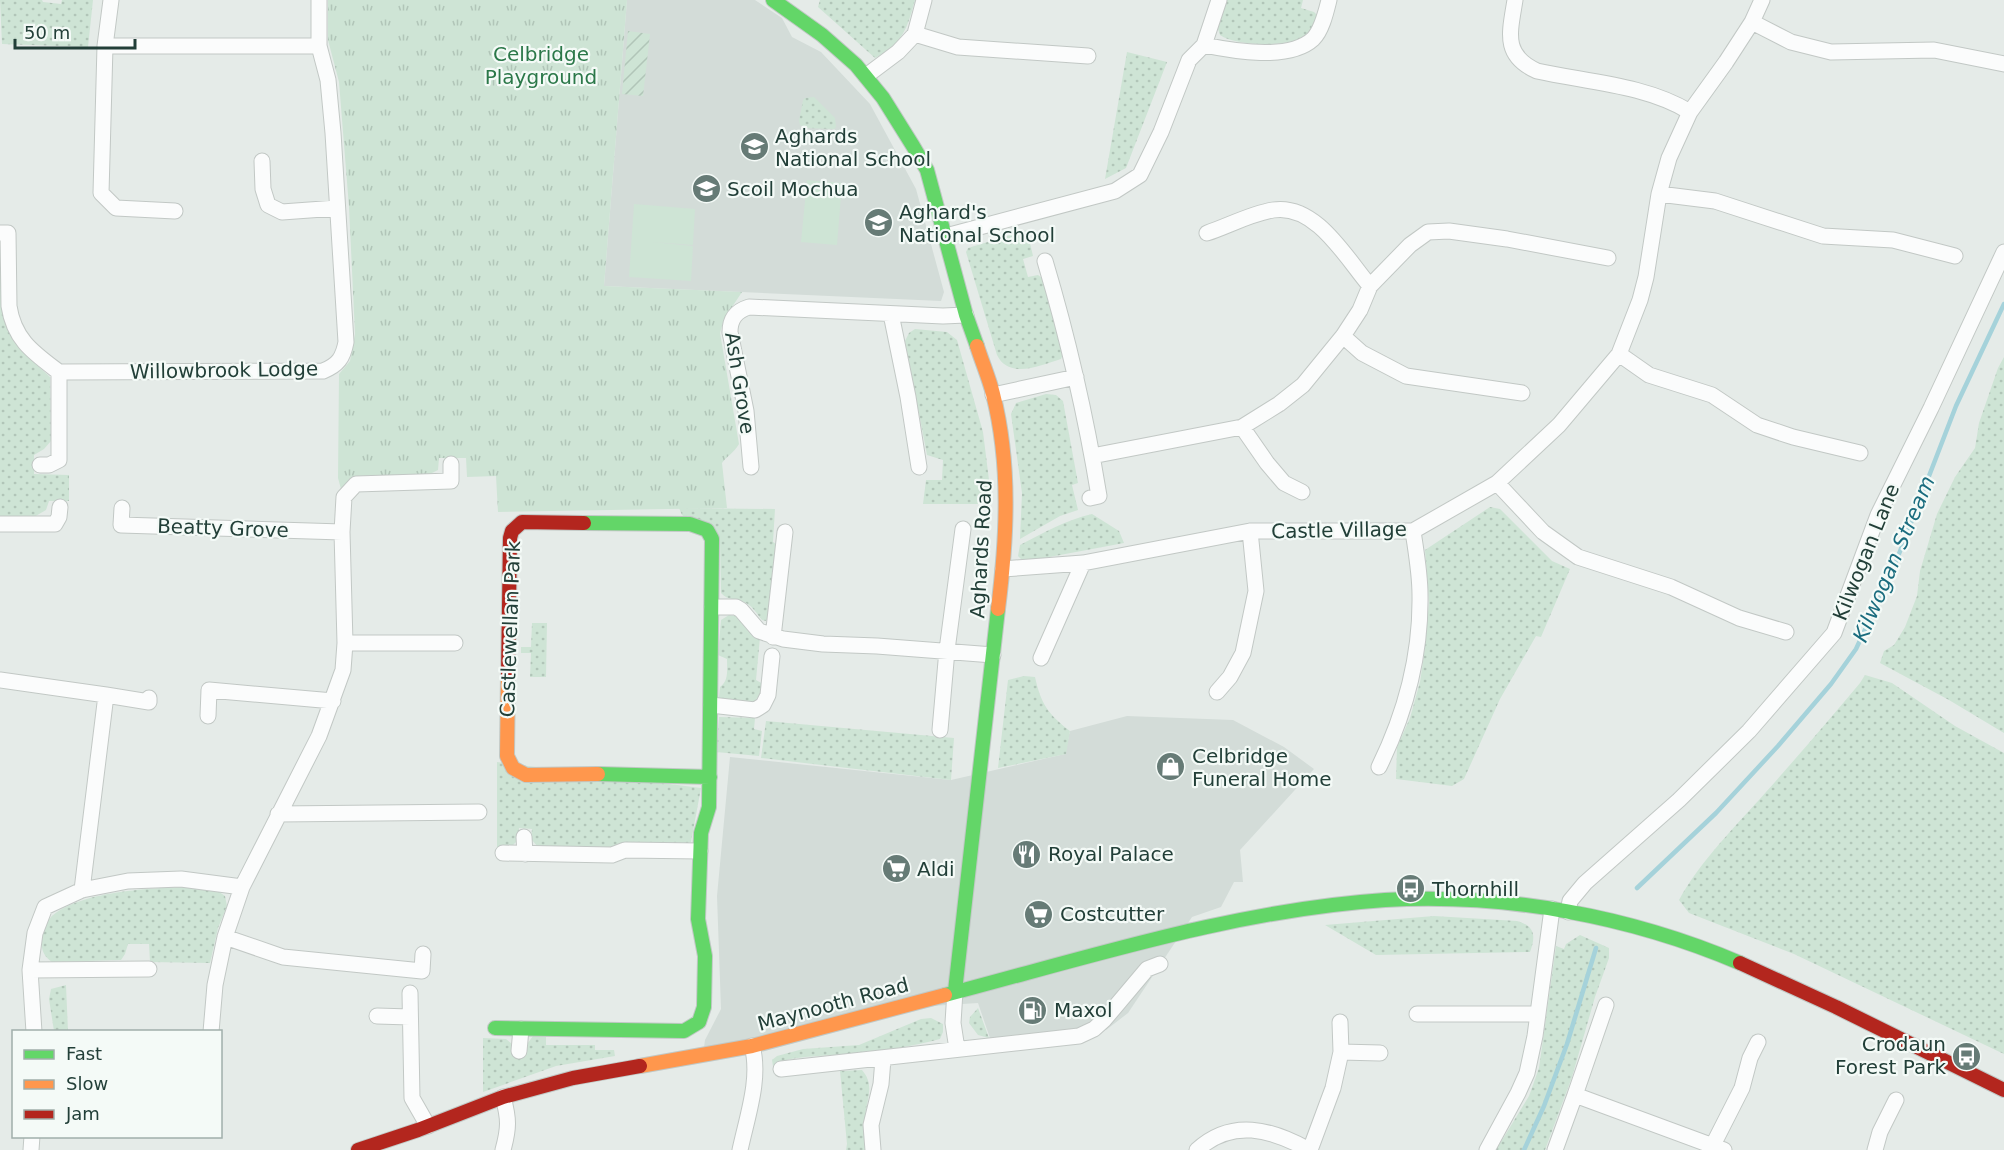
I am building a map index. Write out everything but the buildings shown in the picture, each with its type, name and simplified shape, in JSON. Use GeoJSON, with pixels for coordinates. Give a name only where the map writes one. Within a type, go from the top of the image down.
{"type":"FeatureCollection","features":[{"type":"Feature","properties":{"kind":"street"},"geometry":{"type":"LineString","coordinates":[[111,0],[105,46],[101,193],[116,208],[175,211]]}},
{"type":"Feature","properties":{"kind":"street","name":"Willowbrook Lodge"},"geometry":{"type":"LineString","coordinates":[[59,372],[323,371],[339,363],[344,355],[346,342],[333,133],[328,80],[319,46],[319,0]]}},
{"type":"Feature","properties":{"kind":"street","name":"Aghards Road"},"geometry":{"type":"LineString","coordinates":[[773,0],[811,25],[866,76],[927,170],[966,315],[993,395],[1005,469],[1006,511],[1003,569],[955,991]]}},
{"type":"Feature","properties":{"kind":"street"},"geometry":{"type":"LineString","coordinates":[[866,76],[898,52],[915,34],[924,0]]}},
{"type":"Feature","properties":{"kind":"street"},"geometry":{"type":"LineString","coordinates":[[946,236],[1115,191],[1140,175],[1161,132],[1189,60],[1204,45],[1220,0]]}},
{"type":"Feature","properties":{"kind":"street"},"geometry":{"type":"LineString","coordinates":[[1204,45],[1241,52],[1296,49],[1314,38],[1325,16],[1329,0]]}},
{"type":"Feature","properties":{"kind":"street"},"geometry":{"type":"LineString","coordinates":[[1515,0],[1509,38],[1512,49],[1527,66],[1537,71],[1648,94],[1690,112]]}},
{"type":"Feature","properties":{"kind":"street","name":"Castle Village"},"geometry":{"type":"LineString","coordinates":[[1003,569],[1083,563],[1250,531],[1413,531],[1497,483],[1559,425],[1619,354],[1640,300],[1646,277],[1659,194],[1669,158],[1690,112],[1752,22],[1762,0]]}},
{"type":"Feature","properties":{"kind":"street"},"geometry":{"type":"LineString","coordinates":[[1752,22],[1791,42],[1831,52],[1934,50],[2004,64]]}},
{"type":"Feature","properties":{"kind":"street"},"geometry":{"type":"LineString","coordinates":[[915,34],[958,47],[1088,56]]}},
{"type":"Feature","properties":{"kind":"street"},"geometry":{"type":"LineString","coordinates":[[105,46],[319,46]]}},
{"type":"Feature","properties":{"kind":"street"},"geometry":{"type":"LineString","coordinates":[[262,161],[263,189],[268,205],[282,212],[337,208]]}},
{"type":"Feature","properties":{"kind":"street"},"geometry":{"type":"LineString","coordinates":[[1659,194],[1715,201],[1823,236],[1893,240],[1954,256]]}},
{"type":"Feature","properties":{"kind":"street"},"geometry":{"type":"LineString","coordinates":[[1207,233],[1273,210],[1299,212],[1319,225],[1370,286]]}},
{"type":"Feature","properties":{"kind":"street"},"geometry":{"type":"LineString","coordinates":[[1092,456],[1242,426],[1279,404],[1303,385],[1343,336],[1360,310],[1370,286],[1410,245],[1422,235],[1434,230],[1537,243],[1608,258]]}},
{"type":"Feature","properties":{"kind":"street"},"geometry":{"type":"LineString","coordinates":[[0,233],[8,233],[9,306],[16,330],[26,347],[59,372],[58,460],[49,465],[39,465]]}},
{"type":"Feature","properties":{"kind":"street","name":"Kilwogan Lane"},"geometry":{"type":"LineString","coordinates":[[1568,912],[1570,901],[1585,883],[1679,800],[1749,731],[1834,633],[1878,515],[2004,252]]}},
{"type":"Feature","properties":{"kind":"street"},"geometry":{"type":"LineString","coordinates":[[1045,261],[1076,377],[1092,456],[1099,496],[1090,498]]}},
{"type":"Feature","properties":{"kind":"street","name":"Ash Grove"},"geometry":{"type":"LineString","coordinates":[[751,466],[746,411],[730,332],[731,321],[742,309],[749,307],[943,316],[966,315]]}},
{"type":"Feature","properties":{"kind":"street"},"geometry":{"type":"LineString","coordinates":[[891,314],[919,467]]}},
{"type":"Feature","properties":{"kind":"street"},"geometry":{"type":"LineString","coordinates":[[1343,336],[1362,353],[1406,376],[1522,393]]}},
{"type":"Feature","properties":{"kind":"street"},"geometry":{"type":"LineString","coordinates":[[1619,354],[1649,375],[1712,395],[1757,425],[1793,437],[1860,453]]}},
{"type":"Feature","properties":{"kind":"street"},"geometry":{"type":"LineString","coordinates":[[993,395],[1076,377]]}},
{"type":"Feature","properties":{"kind":"street"},"geometry":{"type":"LineString","coordinates":[[1242,426],[1267,463],[1284,483],[1302,492]]}},
{"type":"Feature","properties":{"kind":"street"},"geometry":{"type":"LineString","coordinates":[[211,1030],[215,985],[225,937],[242,887],[278,814],[304,769],[333,701],[343,670],[345,643],[342,532],[344,497],[356,484],[451,482],[451,464]]}},
{"type":"Feature","properties":{"kind":"street"},"geometry":{"type":"LineString","coordinates":[[1497,483],[1543,532],[1578,557],[1671,587],[1739,618],[1786,632]]}},
{"type":"Feature","properties":{"kind":"street"},"geometry":{"type":"LineString","coordinates":[[0,524],[55,524],[59,518],[60,507]]}},
{"type":"Feature","properties":{"kind":"street","name":"Beatty Grove"},"geometry":{"type":"LineString","coordinates":[[122,508],[121,525],[342,532]]}},
{"type":"Feature","properties":{"kind":"street","name":"Castlewellan Park"},"geometry":{"type":"LineString","coordinates":[[495,1028],[684,1031],[699,1022],[705,1007],[705,956],[698,919],[701,833],[709,807],[710,777],[711,705],[712,539],[707,530],[700,526],[522,522],[512,531],[510,538],[507,756],[513,768],[526,775],[710,777]]}},
{"type":"Feature","properties":{"kind":"street"},"geometry":{"type":"LineString","coordinates":[[940,730],[947,650],[963,529]]}},
{"type":"Feature","properties":{"kind":"street"},"geometry":{"type":"LineString","coordinates":[[1218,692],[1230,677],[1243,653],[1256,591],[1250,531]]}},
{"type":"Feature","properties":{"kind":"street"},"geometry":{"type":"LineString","coordinates":[[1379,767],[1404,710],[1417,643],[1420,595],[1413,531]]}},
{"type":"Feature","properties":{"kind":"street"},"geometry":{"type":"LineString","coordinates":[[773,637],[785,532]]}},
{"type":"Feature","properties":{"kind":"street"},"geometry":{"type":"LineString","coordinates":[[1041,658],[1083,563]]}},
{"type":"Feature","properties":{"kind":"street"},"geometry":{"type":"LineString","coordinates":[[712,607],[736,607],[759,631],[773,637],[823,644],[947,650],[993,655]]}},
{"type":"Feature","properties":{"kind":"street"},"geometry":{"type":"LineString","coordinates":[[345,643],[455,644]]}},
{"type":"Feature","properties":{"kind":"street"},"geometry":{"type":"LineString","coordinates":[[711,705],[755,710],[760,708],[766,702],[768,695],[772,656]]}},
{"type":"Feature","properties":{"kind":"street"},"geometry":{"type":"LineString","coordinates":[[0,680],[149,702],[149,698]]}},
{"type":"Feature","properties":{"kind":"street"},"geometry":{"type":"LineString","coordinates":[[208,716],[209,690],[333,701]]}},
{"type":"Feature","properties":{"kind":"street"},"geometry":{"type":"LineString","coordinates":[[82,890],[106,695]]}},
{"type":"Feature","properties":{"kind":"street"},"geometry":{"type":"LineString","coordinates":[[278,814],[479,812]]}},
{"type":"Feature","properties":{"kind":"street"},"geometry":{"type":"LineString","coordinates":[[524,837],[525,854]]}},
{"type":"Feature","properties":{"kind":"street"},"geometry":{"type":"LineString","coordinates":[[502,853],[612,855],[625,850],[700,851]]}},
{"type":"Feature","properties":{"kind":"street"},"geometry":{"type":"LineString","coordinates":[[34,1030],[30,970],[35,933],[45,907],[82,890],[128,881],[181,879],[242,887]]}},
{"type":"Feature","properties":{"kind":"street","name":"Maynooth Road"},"geometry":{"type":"LineString","coordinates":[[358,1150],[503,1097],[573,1078],[752,1046],[1194,929],[1321,906],[1387,900],[1434,899],[1524,905],[1568,912],[1649,932],[1716,953],[1836,1007],[2004,1090]]}},
{"type":"Feature","properties":{"kind":"street"},"geometry":{"type":"LineString","coordinates":[[1486,1150],[1525,1079],[1538,1014],[1552,909]]}},
{"type":"Feature","properties":{"kind":"street"},"geometry":{"type":"LineString","coordinates":[[225,937],[283,957],[422,971],[423,954]]}},
{"type":"Feature","properties":{"kind":"street"},"geometry":{"type":"LineString","coordinates":[[781,1069],[1079,1036],[1094,1029],[1104,1020],[1147,969],[1160,964]]}},
{"type":"Feature","properties":{"kind":"street"},"geometry":{"type":"LineString","coordinates":[[30,970],[149,969]]}},
{"type":"Feature","properties":{"kind":"street"},"geometry":{"type":"LineString","coordinates":[[955,991],[952,1023],[957,1049]]}},
{"type":"Feature","properties":{"kind":"street"},"geometry":{"type":"LineString","coordinates":[[410,993],[412,1098],[428,1126]]}},
{"type":"Feature","properties":{"kind":"street"},"geometry":{"type":"LineString","coordinates":[[1555,1150],[1605,1005]]}},
{"type":"Feature","properties":{"kind":"street"},"geometry":{"type":"LineString","coordinates":[[1417,1014],[1538,1014]]}},
{"type":"Feature","properties":{"kind":"street"},"geometry":{"type":"LineString","coordinates":[[377,1016],[410,1017]]}},
{"type":"Feature","properties":{"kind":"street"},"geometry":{"type":"LineString","coordinates":[[1197,1150],[1217,1135],[1228,1131],[1247,1130],[1271,1133],[1309,1150],[1333,1088],[1341,1052],[1340,1022]]}},
{"type":"Feature","properties":{"kind":"street"},"geometry":{"type":"LineString","coordinates":[[519,1051],[521,1029]]}},
{"type":"Feature","properties":{"kind":"street"},"geometry":{"type":"LineString","coordinates":[[1575,1095],[1719,1147],[1758,1042]]}},
{"type":"Feature","properties":{"kind":"street"},"geometry":{"type":"LineString","coordinates":[[740,1150],[755,1073],[752,1046]]}},
{"type":"Feature","properties":{"kind":"street"},"geometry":{"type":"LineString","coordinates":[[1341,1052],[1380,1053]]}},
{"type":"Feature","properties":{"kind":"street"},"geometry":{"type":"LineString","coordinates":[[873,1150],[871,1125],[881,1084],[883,1059]]}},
{"type":"Feature","properties":{"kind":"street"},"geometry":{"type":"LineString","coordinates":[[503,1097],[509,1118],[503,1150]]}},
{"type":"Feature","properties":{"kind":"street"},"geometry":{"type":"LineString","coordinates":[[1875,1150],[1880,1132],[1896,1100]]}},
{"type":"Feature","properties":{"kind":"shaded area","name":"Aghards National School"},"geometry":{"type":"Polygon","coordinates":[[[627,0],[755,0],[782,18],[792,37],[821,52],[870,104],[916,189],[944,292],[941,301],[604,286],[627,0]]]}},
{"type":"Feature","properties":{"kind":"shaded area"},"geometry":{"type":"Polygon","coordinates":[[[1127,716],[1233,720],[1284,747],[1314,769],[1240,850],[1243,882],[1234,882],[1221,907],[1192,917],[1128,1013],[1106,1030],[991,1041],[978,1003],[900,1008],[703,1055],[705,1040],[721,1009],[717,896],[730,757],[951,780],[1065,754],[1070,731],[1127,716]]]}},
{"type":"Feature","properties":{"kind":"green space"},"geometry":{"type":"Polygon","coordinates":[[[0,0],[42,0],[61,4],[62,0],[93,0],[88,47],[2,44],[0,0]]]}},
{"type":"Feature","properties":{"kind":"green space","name":"Celbridge Playground"},"geometry":{"type":"Polygon","coordinates":[[[328,0],[627,0],[604,286],[742,292],[724,319],[720,333],[739,444],[722,463],[727,508],[498,512],[496,476],[467,477],[466,458],[439,458],[438,470],[430,474],[358,476],[352,478],[341,489],[338,478],[339,374],[350,361],[355,334],[349,207],[339,82],[328,40],[328,0]]]}},
{"type":"Feature","properties":{"kind":"green space"},"geometry":{"type":"Polygon","coordinates":[[[820,0],[915,0],[906,27],[898,41],[875,58],[818,7],[820,0]]]}},
{"type":"Feature","properties":{"kind":"green space"},"geometry":{"type":"Polygon","coordinates":[[[1226,0],[1303,0],[1301,8],[1314,12],[1318,16],[1311,32],[1299,40],[1276,44],[1238,42],[1220,35],[1218,29],[1226,0]]]}},
{"type":"Feature","properties":{"kind":"green space"},"geometry":{"type":"Polygon","coordinates":[[[628,31],[650,34],[643,96],[622,94],[628,31]]]}},
{"type":"Feature","properties":{"kind":"green space"},"geometry":{"type":"Polygon","coordinates":[[[1127,52],[1167,62],[1126,168],[1105,179],[1127,52]]]}},
{"type":"Feature","properties":{"kind":"green space"},"geometry":{"type":"Polygon","coordinates":[[[814,97],[835,118],[836,127],[834,129],[807,128],[800,125],[803,100],[814,97]]]}},
{"type":"Feature","properties":{"kind":"green space","name":"Aghard's National School"},"geometry":{"type":"Polygon","coordinates":[[[807,180],[842,183],[837,245],[801,242],[807,180]]]}},
{"type":"Feature","properties":{"kind":"green space"},"geometry":{"type":"Polygon","coordinates":[[[634,204],[695,209],[693,245],[652,242],[693,246],[691,281],[629,277],[634,204]]]}},
{"type":"Feature","properties":{"kind":"green space"},"geometry":{"type":"Polygon","coordinates":[[[1027,230],[1033,256],[1023,259],[1028,277],[1038,275],[1046,281],[1063,354],[1061,359],[1035,367],[1017,369],[1002,363],[997,355],[966,252],[968,248],[1027,230]]]}},
{"type":"Feature","properties":{"kind":"green space"},"geometry":{"type":"Polygon","coordinates":[[[0,247],[6,321],[23,352],[50,377],[51,441],[34,455],[34,474],[69,475],[69,501],[49,501],[46,510],[34,517],[0,516],[0,247]]]}},
{"type":"Feature","properties":{"kind":"green space"},"geometry":{"type":"Polygon","coordinates":[[[915,329],[947,332],[957,340],[983,432],[992,504],[923,504],[926,480],[942,480],[943,460],[927,455],[905,341],[909,333],[915,329]]]}},
{"type":"Feature","properties":{"kind":"green space"},"geometry":{"type":"Polygon","coordinates":[[[2004,357],[2004,733],[1880,663],[1884,651],[1894,645],[1905,627],[1917,596],[1920,571],[1937,514],[1955,477],[1975,448],[1979,423],[2004,357]]]}},
{"type":"Feature","properties":{"kind":"green space"},"geometry":{"type":"Polygon","coordinates":[[[1046,394],[1056,395],[1063,401],[1078,483],[1072,485],[1078,510],[1060,516],[1020,539],[1022,493],[1011,414],[1016,403],[1046,394]]]}},
{"type":"Feature","properties":{"kind":"green space"},"geometry":{"type":"Polygon","coordinates":[[[1490,507],[1500,509],[1552,561],[1570,569],[1541,637],[1536,636],[1500,699],[1464,779],[1452,786],[1396,779],[1397,747],[1410,718],[1420,682],[1424,655],[1429,602],[1425,550],[1490,507]]]}},
{"type":"Feature","properties":{"kind":"green space"},"geometry":{"type":"Polygon","coordinates":[[[679,508],[775,509],[773,542],[776,544],[766,621],[762,620],[747,604],[721,593],[720,542],[682,515],[679,508]]]}},
{"type":"Feature","properties":{"kind":"green space"},"geometry":{"type":"Polygon","coordinates":[[[1092,514],[1119,531],[1124,543],[1028,561],[1023,561],[1018,556],[1020,545],[1064,523],[1092,514]]]}},
{"type":"Feature","properties":{"kind":"green space"},"geometry":{"type":"Polygon","coordinates":[[[729,615],[736,616],[760,637],[756,680],[763,684],[761,693],[754,702],[719,697],[720,687],[725,682],[727,671],[727,659],[718,655],[721,620],[729,615]]]}},
{"type":"Feature","properties":{"kind":"green space"},"geometry":{"type":"Polygon","coordinates":[[[532,623],[547,623],[546,677],[530,677],[531,653],[521,653],[521,647],[531,647],[532,623]]]}},
{"type":"Feature","properties":{"kind":"green space"},"geometry":{"type":"Polygon","coordinates":[[[1865,675],[1892,683],[1955,726],[2004,753],[2004,1054],[1794,954],[1689,913],[1679,900],[1708,857],[1865,675]]]}},
{"type":"Feature","properties":{"kind":"green space"},"geometry":{"type":"Polygon","coordinates":[[[1024,676],[1035,677],[1046,708],[1070,731],[1066,754],[998,768],[1008,680],[1024,676]]]}},
{"type":"Feature","properties":{"kind":"green space"},"geometry":{"type":"Polygon","coordinates":[[[719,717],[755,718],[754,729],[762,731],[759,756],[716,752],[719,717]]]}},
{"type":"Feature","properties":{"kind":"green space"},"geometry":{"type":"Polygon","coordinates":[[[766,721],[954,738],[951,780],[761,758],[766,721]]]}},
{"type":"Feature","properties":{"kind":"green space"},"geometry":{"type":"Polygon","coordinates":[[[497,762],[701,788],[691,842],[624,842],[614,847],[538,847],[531,839],[532,829],[519,828],[518,840],[512,846],[497,847],[497,762]]]}},
{"type":"Feature","properties":{"kind":"green space"},"geometry":{"type":"Polygon","coordinates":[[[200,886],[218,891],[225,896],[227,906],[218,928],[210,963],[150,962],[149,944],[128,944],[121,960],[52,962],[43,952],[42,942],[46,924],[51,917],[64,908],[101,895],[200,886]]]}},
{"type":"Feature","properties":{"kind":"green space"},"geometry":{"type":"Polygon","coordinates":[[[1434,916],[1523,923],[1531,929],[1533,936],[1530,952],[1376,955],[1325,925],[1434,916]]]}},
{"type":"Feature","properties":{"kind":"green space"},"geometry":{"type":"Polygon","coordinates":[[[1580,935],[1609,948],[1609,958],[1572,1077],[1545,1150],[1496,1150],[1529,1096],[1539,1068],[1556,946],[1564,949],[1566,944],[1580,935]]]}},
{"type":"Feature","properties":{"kind":"green space"},"geometry":{"type":"Polygon","coordinates":[[[66,985],[68,1030],[54,1030],[49,999],[51,989],[66,985]]]}},
{"type":"Feature","properties":{"kind":"green space"},"geometry":{"type":"Polygon","coordinates":[[[978,1008],[989,1038],[978,1035],[969,1023],[970,1017],[978,1008]]]}},
{"type":"Feature","properties":{"kind":"green space"},"geometry":{"type":"Polygon","coordinates":[[[931,1018],[943,1024],[940,1039],[881,1051],[801,1057],[773,1066],[772,1060],[777,1056],[803,1049],[859,1045],[921,1019],[931,1018]]]}},
{"type":"Feature","properties":{"kind":"green space"},"geometry":{"type":"Polygon","coordinates":[[[533,1036],[546,1037],[546,1045],[595,1045],[595,1050],[614,1050],[615,1056],[556,1066],[483,1092],[483,1038],[506,1039],[512,1044],[513,1056],[525,1056],[525,1047],[533,1036]]]}},
{"type":"Feature","properties":{"kind":"green space"},"geometry":{"type":"Polygon","coordinates":[[[862,1070],[869,1086],[865,1120],[867,1150],[846,1150],[840,1071],[862,1070]]]}},
{"type":"Feature","properties":{"kind":"waterway","name":"Kilwogan Stream"},"geometry":{"type":"LineString","coordinates":[[1637,888],[1716,813],[1778,746],[1831,684],[1856,649],[1892,572],[1956,406],[2004,304]]}},
{"type":"Feature","properties":{"kind":"waterway","name":"Kilwogan Stream"},"geometry":{"type":"LineString","coordinates":[[1524,1150],[1544,1106],[1567,1044],[1596,948]]}},
{"type":"Feature","properties":{"kind":"traffic: fast"},"geometry":{"type":"LineString","coordinates":[[773,0],[822,35],[856,65],[883,98],[913,146],[927,170],[966,315],[977,346]]}},
{"type":"Feature","properties":{"kind":"traffic: fast"},"geometry":{"type":"LineString","coordinates":[[495,1028],[684,1031],[699,1022],[704,1007],[705,956],[698,919],[701,833],[709,807],[712,539],[707,530],[690,524],[584,523]]}},
{"type":"Feature","properties":{"kind":"traffic: fast"},"geometry":{"type":"LineString","coordinates":[[955,991],[998,609]]}},
{"type":"Feature","properties":{"kind":"traffic: fast"},"geometry":{"type":"LineString","coordinates":[[598,774],[710,777]]}},
{"type":"Feature","properties":{"kind":"traffic: fast"},"geometry":{"type":"LineString","coordinates":[[945,995],[1218,924],[1329,905],[1385,900],[1476,900],[1566,911],[1655,932],[1740,963]]}},
{"type":"Feature","properties":{"kind":"traffic: slow"},"geometry":{"type":"LineString","coordinates":[[977,346],[990,382],[1003,448],[1006,502],[1004,555],[998,609]]}},
{"type":"Feature","properties":{"kind":"traffic: slow"},"geometry":{"type":"LineString","coordinates":[[508,674],[507,756],[513,768],[526,775],[598,774]]}},
{"type":"Feature","properties":{"kind":"traffic: slow"},"geometry":{"type":"LineString","coordinates":[[640,1066],[752,1046],[945,995]]}},
{"type":"Feature","properties":{"kind":"traffic: jam"},"geometry":{"type":"LineString","coordinates":[[508,674],[510,538],[512,531],[522,522],[584,523]]}},
{"type":"Feature","properties":{"kind":"traffic: jam"},"geometry":{"type":"LineString","coordinates":[[1740,963],[1836,1007],[2004,1090]]}},
{"type":"Feature","properties":{"kind":"traffic: jam"},"geometry":{"type":"LineString","coordinates":[[358,1150],[418,1130],[503,1097],[573,1078],[640,1066]]}},
{"type":"Feature","properties":{"kind":"place","name":"Aghards National School"},"geometry":{"type":"Point","coordinates":[754,147]}},
{"type":"Feature","properties":{"kind":"place","name":"Scoil Mochua"},"geometry":{"type":"Point","coordinates":[706,189]}},
{"type":"Feature","properties":{"kind":"place","name":"Aghard's National School"},"geometry":{"type":"Point","coordinates":[878,223]}},
{"type":"Feature","properties":{"kind":"place","name":"Celbridge Funeral Home"},"geometry":{"type":"Point","coordinates":[1171,767]}},
{"type":"Feature","properties":{"kind":"place","name":"Royal Palace"},"geometry":{"type":"Point","coordinates":[1027,854]}},
{"type":"Feature","properties":{"kind":"place","name":"Aldi"},"geometry":{"type":"Point","coordinates":[896,869]}},
{"type":"Feature","properties":{"kind":"place","name":"Thornhill"},"geometry":{"type":"Point","coordinates":[1411,889]}},
{"type":"Feature","properties":{"kind":"place","name":"Costcutter"},"geometry":{"type":"Point","coordinates":[1039,914]}},
{"type":"Feature","properties":{"kind":"place","name":"Maxol"},"geometry":{"type":"Point","coordinates":[1033,1010]}},
{"type":"Feature","properties":{"kind":"place","name":"Crodaun Forest Park"},"geometry":{"type":"Point","coordinates":[1967,1056]}}]}
